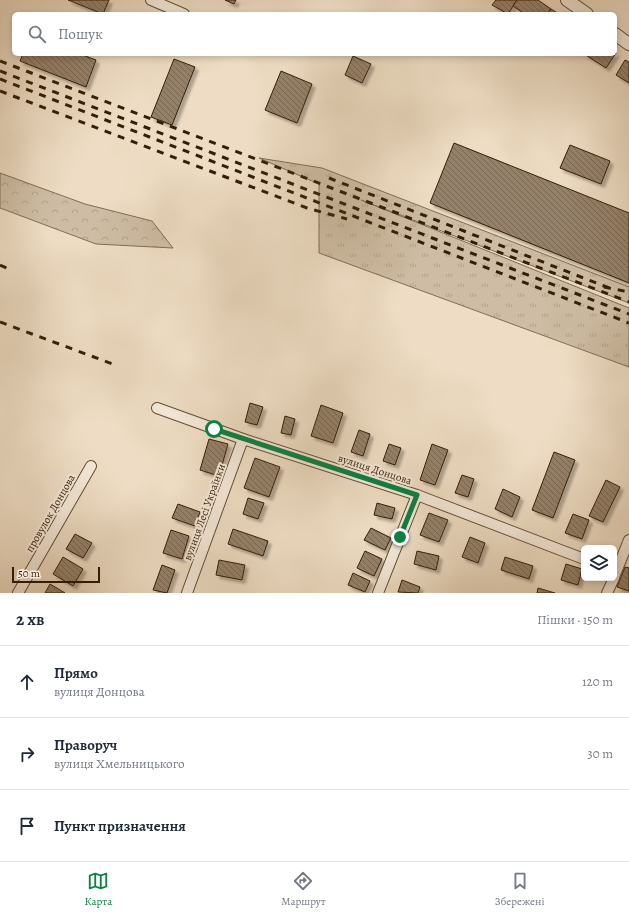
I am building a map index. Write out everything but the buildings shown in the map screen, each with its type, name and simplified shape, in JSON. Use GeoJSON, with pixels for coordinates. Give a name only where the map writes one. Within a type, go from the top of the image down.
{"type":"FeatureCollection","features":[{"type":"Feature","properties":{"kind":"street"},"geometry":{"type":"LineString","coordinates":[[151,0],[179,12]]}},
{"type":"Feature","properties":{"kind":"street"},"geometry":{"type":"LineString","coordinates":[[567,0],[584,12]]}},
{"type":"Feature","properties":{"kind":"street"},"geometry":{"type":"LineString","coordinates":[[617,35],[629,44]]}},
{"type":"Feature","properties":{"kind":"street","name":"вулиця Донцова"},"geometry":{"type":"LineString","coordinates":[[157,408],[243,439],[417,495],[581,557]]}},
{"type":"Feature","properties":{"kind":"street","name":"вулиця Лесі Українки"},"geometry":{"type":"LineString","coordinates":[[187,593],[243,439]]}},
{"type":"Feature","properties":{"kind":"street","name":"провулок Донцова"},"geometry":{"type":"LineString","coordinates":[[18,593],[91,466]]}},
{"type":"Feature","properties":{"kind":"street"},"geometry":{"type":"LineString","coordinates":[[378,593],[417,495]]}},
{"type":"Feature","properties":{"kind":"street"},"geometry":{"type":"LineString","coordinates":[[617,567],[629,540]]}},
{"type":"Feature","properties":{"kind":"street"},"geometry":{"type":"LineString","coordinates":[[608,593],[612,581]]}},
{"type":"Feature","properties":{"kind":"green space"},"geometry":{"type":"Polygon","coordinates":[[[259,158],[322,168],[629,287],[629,303],[361,200],[629,308],[629,367],[319,253],[319,184],[259,158]]]}},
{"type":"Feature","properties":{"kind":"green space"},"geometry":{"type":"Polygon","coordinates":[[[0,173],[85,204],[152,221],[173,248],[96,244],[0,208],[0,173]]]}},
{"type":"Feature","properties":{"kind":"railway"},"geometry":{"type":"LineString","coordinates":[[0,61],[629,302]]}},
{"type":"Feature","properties":{"kind":"railway"},"geometry":{"type":"LineString","coordinates":[[0,71],[629,314]]}},
{"type":"Feature","properties":{"kind":"railway"},"geometry":{"type":"LineString","coordinates":[[0,79],[629,323]]}},
{"type":"Feature","properties":{"kind":"railway"},"geometry":{"type":"LineString","coordinates":[[0,91],[307,208],[347,219]]}},
{"type":"Feature","properties":{"kind":"railway"},"geometry":{"type":"LineString","coordinates":[[329,178],[609,288]]}},
{"type":"Feature","properties":{"kind":"railway"},"geometry":{"type":"LineString","coordinates":[[0,265],[9,269]]}},
{"type":"Feature","properties":{"kind":"railway"},"geometry":{"type":"LineString","coordinates":[[604,287],[629,292]]}},
{"type":"Feature","properties":{"kind":"railway"},"geometry":{"type":"LineString","coordinates":[[0,322],[118,366]]}},
{"type":"Feature","properties":{"kind":"route"},"geometry":{"type":"LineString","coordinates":[[214,429],[417,495],[400,537]]}}]}
